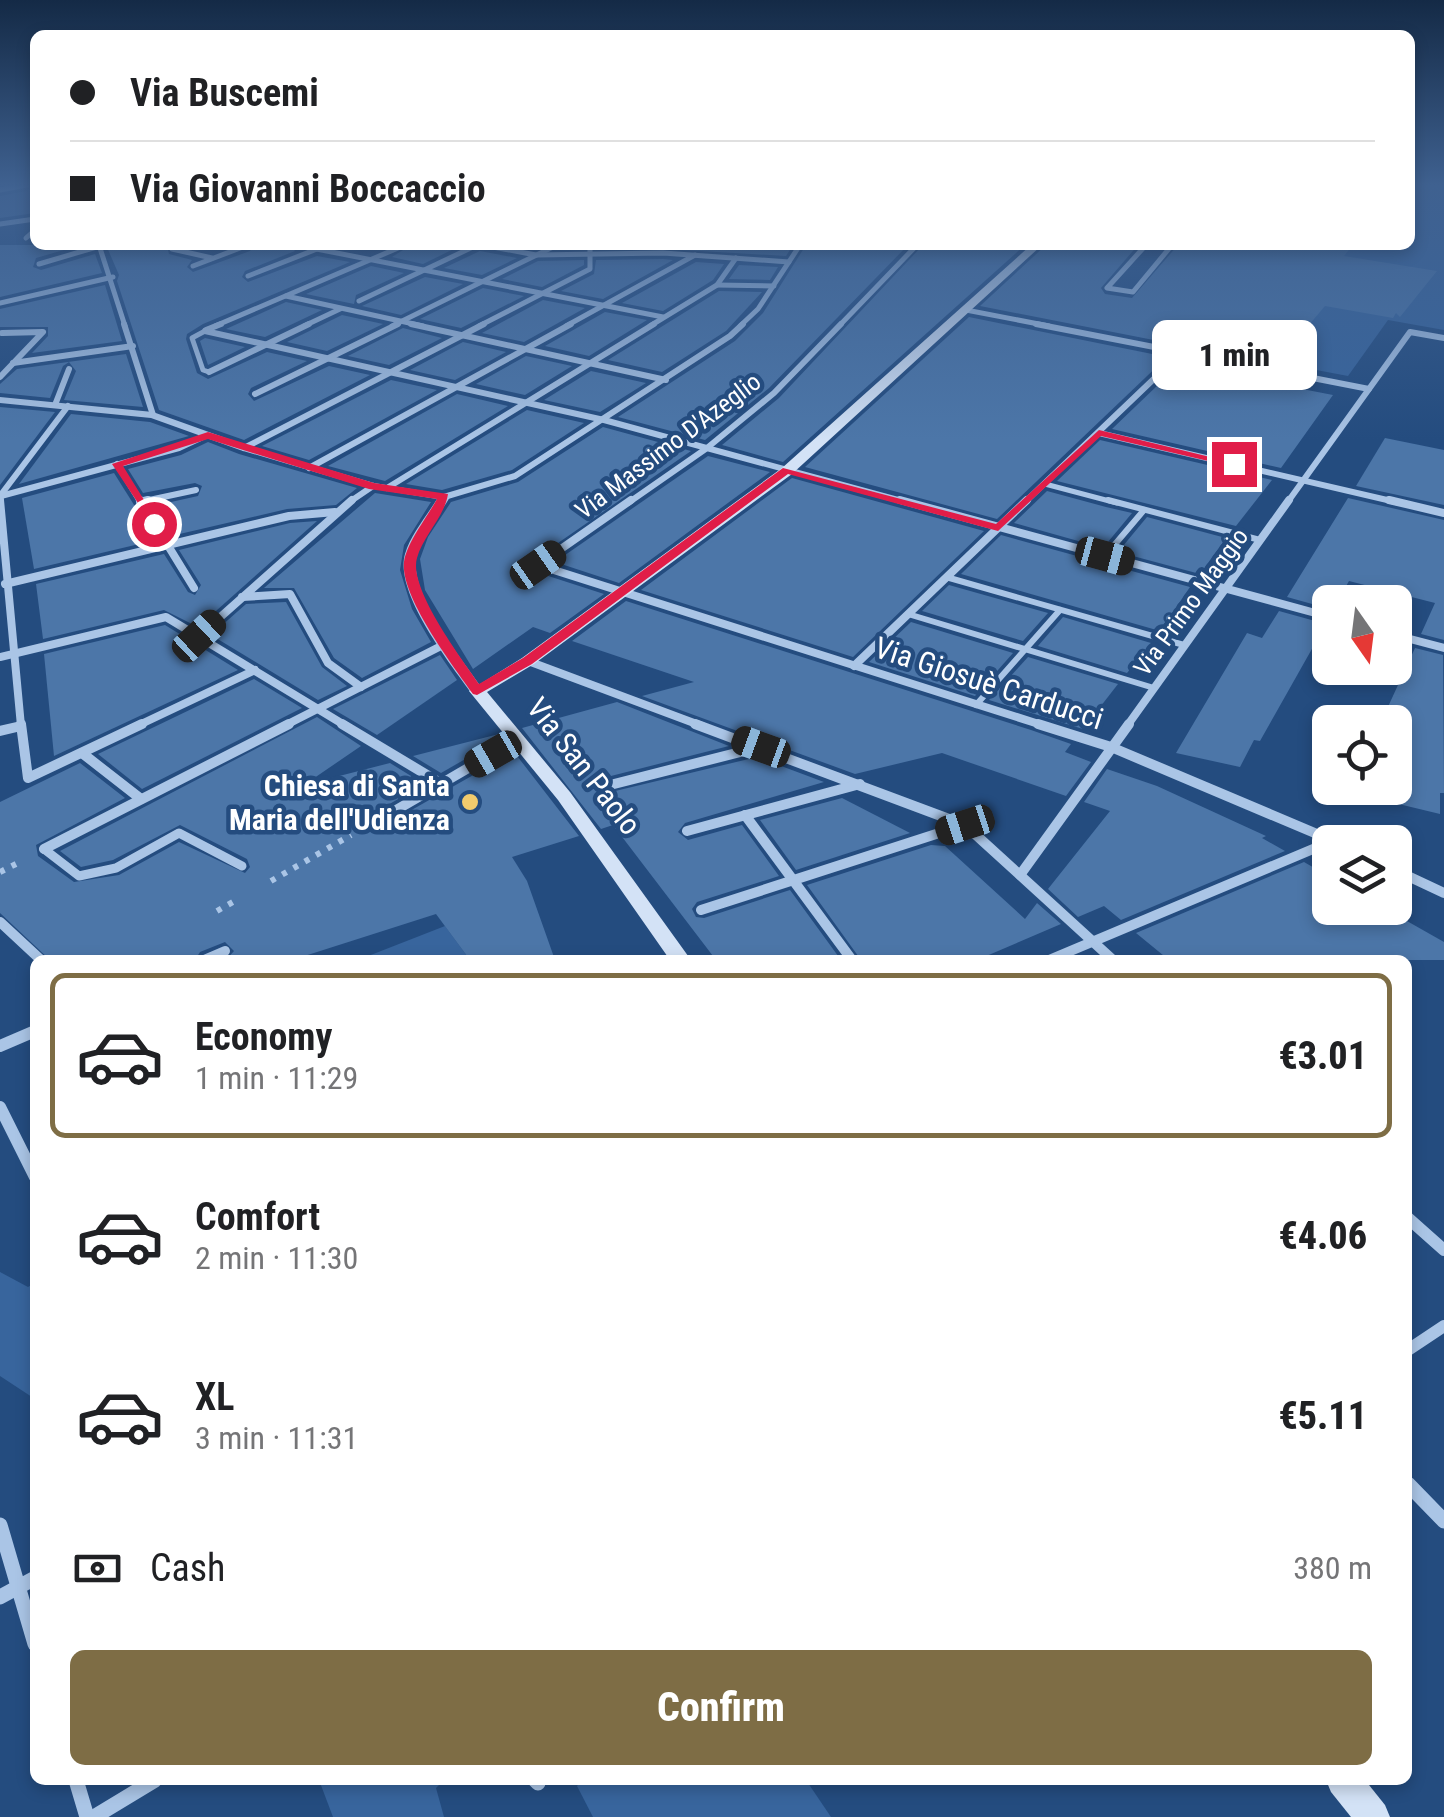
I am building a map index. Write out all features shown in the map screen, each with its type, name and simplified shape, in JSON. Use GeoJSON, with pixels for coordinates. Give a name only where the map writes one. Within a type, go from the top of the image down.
{"type":"FeatureCollection","features":[{"type":"Feature","properties":{"kind":"main road"},"geometry":{"type":"LineString","coordinates":[[477,691],[528,661],[787,470],[1010,270]]}},
{"type":"Feature","properties":{"kind":"main road","name":"Via San Paolo"},"geometry":{"type":"LineString","coordinates":[[477,691],[518,739],[678,955]]}},
{"type":"Feature","properties":{"kind":"main road"},"geometry":{"type":"LineString","coordinates":[[1347,1785],[1373,1817]]}},
{"type":"Feature","properties":{"kind":"street"},"geometry":{"type":"LineString","coordinates":[[109,270],[153,416]]}},
{"type":"Feature","properties":{"kind":"street"},"geometry":{"type":"LineString","coordinates":[[248,276],[264,270]]}},
{"type":"Feature","properties":{"kind":"street"},"geometry":{"type":"LineString","coordinates":[[341,308],[208,372],[202,370],[192,338],[348,270]]}},
{"type":"Feature","properties":{"kind":"street"},"geometry":{"type":"LineString","coordinates":[[359,300],[424,270],[664,317]]}},
{"type":"Feature","properties":{"kind":"street"},"geometry":{"type":"LineString","coordinates":[[255,394],[504,270]]}},
{"type":"Feature","properties":{"kind":"street"},"geometry":{"type":"LineString","coordinates":[[244,448],[588,270]]}},
{"type":"Feature","properties":{"kind":"street"},"geometry":{"type":"LineString","coordinates":[[309,468],[670,270]]}},
{"type":"Feature","properties":{"kind":"street"},"geometry":{"type":"LineString","coordinates":[[199,636],[336,512],[423,466],[717,285],[728,270]]}},
{"type":"Feature","properties":{"kind":"street"},"geometry":{"type":"LineString","coordinates":[[0,401],[153,416],[309,468],[380,487],[444,496],[514,476],[666,380],[730,336],[758,309],[784,270]]}},
{"type":"Feature","properties":{"kind":"street","name":"Via Massimo D'Azeglio"},"geometry":{"type":"LineString","coordinates":[[620,592],[538,565],[707,448],[774,394],[893,270]]}},
{"type":"Feature","properties":{"kind":"street"},"geometry":{"type":"LineString","coordinates":[[1123,270],[1106,288],[1132,292],[1151,270]]}},
{"type":"Feature","properties":{"kind":"street"},"geometry":{"type":"LineString","coordinates":[[0,303],[112,277]]}},
{"type":"Feature","properties":{"kind":"street"},"geometry":{"type":"LineString","coordinates":[[717,285],[774,286]]}},
{"type":"Feature","properties":{"kind":"street"},"geometry":{"type":"LineString","coordinates":[[286,296],[666,380]]}},
{"type":"Feature","properties":{"kind":"street"},"geometry":{"type":"LineString","coordinates":[[966,310],[1369,389]]}},
{"type":"Feature","properties":{"kind":"street"},"geometry":{"type":"LineString","coordinates":[[205,330],[604,420],[1312,612]]}},
{"type":"Feature","properties":{"kind":"street"},"geometry":{"type":"LineString","coordinates":[[0,377],[42,332],[2,332]]}},
{"type":"Feature","properties":{"kind":"street","name":"Via Primo Maggio"},"geometry":{"type":"LineString","coordinates":[[1020,875],[1410,332],[1444,338]]}},
{"type":"Feature","properties":{"kind":"street"},"geometry":{"type":"LineString","coordinates":[[14,362],[132,346]]}},
{"type":"Feature","properties":{"kind":"street"},"geometry":{"type":"LineString","coordinates":[[854,666],[1182,352]]}},
{"type":"Feature","properties":{"kind":"street"},"geometry":{"type":"LineString","coordinates":[[69,369],[62,406],[0,496],[3,584],[28,778],[255,670]]}},
{"type":"Feature","properties":{"kind":"street"},"geometry":{"type":"LineString","coordinates":[[1099,433],[1444,513]]}},
{"type":"Feature","properties":{"kind":"street"},"geometry":{"type":"LineString","coordinates":[[0,496],[208,435]]}},
{"type":"Feature","properties":{"kind":"street"},"geometry":{"type":"LineString","coordinates":[[117,464],[194,588]]}},
{"type":"Feature","properties":{"kind":"street"},"geometry":{"type":"LineString","coordinates":[[140,502],[196,490]]}},
{"type":"Feature","properties":{"kind":"street","name":"Via San Paolo"},"geometry":{"type":"LineString","coordinates":[[444,496],[410,560],[412,582],[445,644],[477,691]]}},
{"type":"Feature","properties":{"kind":"street"},"geometry":{"type":"LineString","coordinates":[[1105,556],[1144,510]]}},
{"type":"Feature","properties":{"kind":"street"},"geometry":{"type":"LineString","coordinates":[[3,584],[289,516],[336,512]]}},
{"type":"Feature","properties":{"kind":"street","name":"Via Giosuè Carducci"},"geometry":{"type":"LineString","coordinates":[[620,592],[1111,747],[1312,833]]}},
{"type":"Feature","properties":{"kind":"street"},"geometry":{"type":"LineString","coordinates":[[241,598],[290,594],[328,663],[360,687]]}},
{"type":"Feature","properties":{"kind":"street"},"geometry":{"type":"LineString","coordinates":[[0,657],[166,617],[442,784]]}},
{"type":"Feature","properties":{"kind":"street"},"geometry":{"type":"LineString","coordinates":[[1412,640],[1444,648]]}},
{"type":"Feature","properties":{"kind":"street"},"geometry":{"type":"LineString","coordinates":[[242,866],[179,833],[99,874],[79,876],[44,849],[445,644]]}},
{"type":"Feature","properties":{"kind":"street"},"geometry":{"type":"LineString","coordinates":[[528,661],[965,825],[1107,955]]}},
{"type":"Feature","properties":{"kind":"street"},"geometry":{"type":"LineString","coordinates":[[0,731],[21,726]]}},
{"type":"Feature","properties":{"kind":"street"},"geometry":{"type":"LineString","coordinates":[[379,820],[518,739]]}},
{"type":"Feature","properties":{"kind":"street"},"geometry":{"type":"LineString","coordinates":[[614,784],[761,747]]}},
{"type":"Feature","properties":{"kind":"street"},"geometry":{"type":"LineString","coordinates":[[82,753],[141,800]]}},
{"type":"Feature","properties":{"kind":"street"},"geometry":{"type":"LineString","coordinates":[[688,831],[861,784]]}},
{"type":"Feature","properties":{"kind":"street"},"geometry":{"type":"LineString","coordinates":[[746,815],[848,955]]}},
{"type":"Feature","properties":{"kind":"street"},"geometry":{"type":"LineString","coordinates":[[701,910],[965,825]]}},
{"type":"Feature","properties":{"kind":"street"},"geometry":{"type":"LineString","coordinates":[[1060,955],[1312,851]]}},
{"type":"Feature","properties":{"kind":"street"},"geometry":{"type":"LineString","coordinates":[[1412,878],[1444,893]]}},
{"type":"Feature","properties":{"kind":"street"},"geometry":{"type":"LineString","coordinates":[[0,922],[36,955]]}},
{"type":"Feature","properties":{"kind":"street"},"geometry":{"type":"LineString","coordinates":[[216,955],[225,951]]}},
{"type":"Feature","properties":{"kind":"street"},"geometry":{"type":"LineString","coordinates":[[0,1046],[30,1034]]}},
{"type":"Feature","properties":{"kind":"street"},"geometry":{"type":"LineString","coordinates":[[0,1107],[30,1167]]}},
{"type":"Feature","properties":{"kind":"street"},"geometry":{"type":"LineString","coordinates":[[1412,1222],[1444,1250]]}},
{"type":"Feature","properties":{"kind":"street"},"geometry":{"type":"LineString","coordinates":[[1412,1347],[1444,1326]]}},
{"type":"Feature","properties":{"kind":"street"},"geometry":{"type":"LineString","coordinates":[[1412,1488],[1444,1520]]}},
{"type":"Feature","properties":{"kind":"street"},"geometry":{"type":"LineString","coordinates":[[0,1525],[30,1627]]}},
{"type":"Feature","properties":{"kind":"street"},"geometry":{"type":"LineString","coordinates":[[0,1596],[30,1581]]}},
{"type":"Feature","properties":{"kind":"street"},"geometry":{"type":"LineString","coordinates":[[78,1785],[91,1817],[145,1785]]}},
{"type":"Feature","properties":{"kind":"lane"},"geometry":{"type":"LineString","coordinates":[[1045,484],[1260,540]]}},
{"type":"Feature","properties":{"kind":"lane"},"geometry":{"type":"LineString","coordinates":[[946,578],[1184,645]]}},
{"type":"Feature","properties":{"kind":"lane"},"geometry":{"type":"LineString","coordinates":[[976,705],[1060,610]]}},
{"type":"Feature","properties":{"kind":"lane"},"geometry":{"type":"LineString","coordinates":[[908,614],[1154,688]]}},
{"type":"Feature","properties":{"kind":"path"},"geometry":{"type":"LineString","coordinates":[[257,888],[379,820]]}},
{"type":"Feature","properties":{"kind":"path"},"geometry":{"type":"LineString","coordinates":[[217,911],[244,896]]}},
{"type":"Feature","properties":{"kind":"shaded area"},"geometry":{"type":"Polygon","coordinates":[[[1228,270],[1444,270],[1444,330],[1388,320],[1348,376],[1180,344],[1228,270]]]}},
{"type":"Feature","properties":{"kind":"shaded area"},"geometry":{"type":"Polygon","coordinates":[[[445,926],[466,955],[371,955],[445,926]]]}},
{"type":"Feature","properties":{"kind":"shaded area"},"geometry":{"type":"Polygon","coordinates":[[[0,1272],[30,1286],[30,1396],[0,1376],[0,1272]]]}},
{"type":"Feature","properties":{"kind":"shaded area"},"geometry":{"type":"Polygon","coordinates":[[[321,1785],[439,1785],[436,1788],[444,1817],[333,1817],[321,1785]]]}},
{"type":"Feature","properties":{"kind":"shaded area"},"geometry":{"type":"Polygon","coordinates":[[[809,1785],[831,1817],[593,1817],[577,1786],[809,1785]]]}},
{"type":"Feature","properties":{"kind":"building"},"geometry":{"type":"Polygon","coordinates":[[[0,270],[101,270],[102,273],[0,297],[0,270]]]}},
{"type":"Feature","properties":{"kind":"building"},"geometry":{"type":"Polygon","coordinates":[[[117,270],[248,270],[242,277],[248,282],[280,270],[332,270],[187,334],[197,373],[208,379],[267,352],[307,361],[251,388],[248,394],[254,401],[329,366],[370,375],[244,440],[159,410],[117,281],[117,270]]]}},
{"type":"Feature","properties":{"kind":"building"},"geometry":{"type":"Polygon","coordinates":[[[362,270],[404,273],[356,295],[354,304],[306,294],[362,270]]]}},
{"type":"Feature","properties":{"kind":"building"},"geometry":{"type":"Polygon","coordinates":[[[454,270],[493,270],[482,275],[454,270]]]}},
{"type":"Feature","properties":{"kind":"building"},"geometry":{"type":"Polygon","coordinates":[[[520,270],[575,270],[542,287],[502,279],[520,270]]]}},
{"type":"Feature","properties":{"kind":"building"},"geometry":{"type":"Polygon","coordinates":[[[595,270],[655,270],[603,299],[561,291],[594,274],[595,270]]]}},
{"type":"Feature","properties":{"kind":"building"},"geometry":{"type":"Polygon","coordinates":[[[682,270],[720,270],[713,280],[663,311],[622,303],[682,270]]]}},
{"type":"Feature","properties":{"kind":"building"},"geometry":{"type":"Polygon","coordinates":[[[736,270],[776,270],[770,280],[729,279],[736,270]]]}},
{"type":"Feature","properties":{"kind":"building"},"geometry":{"type":"Polygon","coordinates":[[[790,270],[884,270],[769,388],[705,440],[618,417],[735,341],[763,313],[790,270]]]}},
{"type":"Feature","properties":{"kind":"building"},"geometry":{"type":"Polygon","coordinates":[[[900,270],[997,270],[783,462],[722,445],[779,398],[900,270]]]}},
{"type":"Feature","properties":{"kind":"building"},"geometry":{"type":"Polygon","coordinates":[[[1019,270],[1117,270],[1101,288],[1105,294],[1132,298],[1156,270],[1437,271],[1400,317],[1396,313],[1393,318],[1325,306],[1276,364],[980,306],[1019,270]]]}},
{"type":"Feature","properties":{"kind":"building"},"geometry":{"type":"Polygon","coordinates":[[[425,277],[463,284],[401,315],[362,306],[425,277]]]}},
{"type":"Feature","properties":{"kind":"building"},"geometry":{"type":"Polygon","coordinates":[[[105,285],[122,341],[32,353],[48,336],[48,327],[0,327],[0,309],[105,285]]]}},
{"type":"Feature","properties":{"kind":"building"},"geometry":{"type":"Polygon","coordinates":[[[483,288],[524,296],[461,328],[420,319],[483,288]]]}},
{"type":"Feature","properties":{"kind":"building"},"geometry":{"type":"Polygon","coordinates":[[[719,291],[762,292],[726,331],[662,372],[608,360],[719,291]]]}},
{"type":"Feature","properties":{"kind":"building"},"geometry":{"type":"Polygon","coordinates":[[[543,300],[585,308],[524,342],[482,333],[543,300]]]}},
{"type":"Feature","properties":{"kind":"building"},"geometry":{"type":"Polygon","coordinates":[[[286,302],[322,310],[265,337],[226,329],[286,302]]]}},
{"type":"Feature","properties":{"kind":"building"},"geometry":{"type":"Polygon","coordinates":[[[605,312],[647,320],[589,356],[545,346],[605,312]]]}},
{"type":"Feature","properties":{"kind":"building"},"geometry":{"type":"Polygon","coordinates":[[[342,315],[383,324],[327,351],[287,342],[342,315]]]}},
{"type":"Feature","properties":{"kind":"building"},"geometry":{"type":"Polygon","coordinates":[[[969,317],[1167,357],[997,519],[805,467],[969,317]]]}},
{"type":"Feature","properties":{"kind":"building"},"geometry":{"type":"Polygon","coordinates":[[[403,328],[442,338],[389,365],[348,356],[403,328]]]}},
{"type":"Feature","properties":{"kind":"building"},"geometry":{"type":"Polygon","coordinates":[[[205,338],[245,347],[208,365],[200,341],[205,338]]]}},
{"type":"Feature","properties":{"kind":"building"},"geometry":{"type":"Polygon","coordinates":[[[463,342],[506,352],[455,380],[410,370],[463,342]]]}},
{"type":"Feature","properties":{"kind":"building"},"geometry":{"type":"Polygon","coordinates":[[[126,354],[143,407],[64,400],[76,371],[69,362],[63,366],[50,398],[0,393],[0,384],[17,369],[126,354]]]}},
{"type":"Feature","properties":{"kind":"building"},"geometry":{"type":"Polygon","coordinates":[[[526,356],[572,366],[525,395],[476,384],[526,356]]]}},
{"type":"Feature","properties":{"kind":"building"},"geometry":{"type":"Polygon","coordinates":[[[1184,360],[1266,376],[1261,381],[1333,395],[1281,468],[1112,429],[1184,360]]]}},
{"type":"Feature","properties":{"kind":"building"},"geometry":{"type":"Polygon","coordinates":[[[591,371],[646,383],[600,412],[544,400],[591,371]]]}},
{"type":"Feature","properties":{"kind":"building"},"geometry":{"type":"Polygon","coordinates":[[[391,380],[437,390],[309,460],[262,446],[391,380]]]}},
{"type":"Feature","properties":{"kind":"building"},"geometry":{"type":"Polygon","coordinates":[[[457,394],[508,406],[385,481],[328,466],[457,394]]]}},
{"type":"Feature","properties":{"kind":"building"},"geometry":{"type":"Polygon","coordinates":[[[0,407],[55,412],[0,485],[0,407]]]}},
{"type":"Feature","properties":{"kind":"building"},"geometry":{"type":"Polygon","coordinates":[[[527,410],[584,423],[512,470],[442,490],[406,484],[527,410]]]}},
{"type":"Feature","properties":{"kind":"building"},"geometry":{"type":"Polygon","coordinates":[[[71,414],[150,422],[189,436],[19,484],[71,414]]]}},
{"type":"Feature","properties":{"kind":"building"},"geometry":{"type":"Polygon","coordinates":[[[603,427],[691,451],[532,561],[536,572],[604,594],[550,633],[533,627],[473,669],[425,590],[420,559],[428,537],[451,502],[518,482],[603,427]]]}},
{"type":"Feature","properties":{"kind":"building"},"geometry":{"type":"Polygon","coordinates":[[[1385,438],[1444,450],[1444,505],[1356,486],[1385,438]]]}},
{"type":"Feature","properties":{"kind":"building"},"geometry":{"type":"Polygon","coordinates":[[[1100,440],[1272,480],[1236,526],[1057,481],[1100,440]]]}},
{"type":"Feature","properties":{"kind":"building"},"geometry":{"type":"Polygon","coordinates":[[[208,442],[357,488],[336,505],[287,509],[171,536],[153,506],[198,496],[202,486],[195,483],[143,493],[128,469],[181,455],[208,442]]]}},
{"type":"Feature","properties":{"kind":"building"},"geometry":{"type":"Polygon","coordinates":[[[708,456],[770,472],[619,583],[555,562],[708,456]]]}},
{"type":"Feature","properties":{"kind":"building"},"geometry":{"type":"Polygon","coordinates":[[[114,473],[156,540],[34,569],[22,498],[114,473]]]}},
{"type":"Feature","properties":{"kind":"building"},"geometry":{"type":"Polygon","coordinates":[[[792,478],[984,531],[853,657],[641,590],[792,478]]]}},
{"type":"Feature","properties":{"kind":"building"},"geometry":{"type":"Polygon","coordinates":[[[1047,491],[1132,513],[1103,548],[1014,523],[1047,491]]]}},
{"type":"Feature","properties":{"kind":"building"},"geometry":{"type":"Polygon","coordinates":[[[375,493],[431,502],[404,545],[400,570],[412,609],[431,642],[362,678],[334,658],[294,588],[264,588],[375,493]]]}},
{"type":"Feature","properties":{"kind":"building"},"geometry":{"type":"Polygon","coordinates":[[[1348,498],[1444,520],[1444,640],[1421,634],[1435,603],[1412,597],[1412,585],[1365,585],[1349,581],[1347,585],[1312,585],[1312,604],[1287,597],[1348,498]]]}},
{"type":"Feature","properties":{"kind":"building"},"geometry":{"type":"Polygon","coordinates":[[[1147,517],[1226,538],[1200,574],[1118,552],[1147,517]]]}},
{"type":"Feature","properties":{"kind":"building"},"geometry":{"type":"Polygon","coordinates":[[[317,521],[198,627],[164,610],[43,639],[36,584],[164,554],[188,592],[195,595],[201,585],[179,550],[290,523],[317,521]]]}},
{"type":"Feature","properties":{"kind":"building"},"geometry":{"type":"Polygon","coordinates":[[[1001,535],[1190,587],[1160,631],[961,574],[1001,535]]]}},
{"type":"Feature","properties":{"kind":"building"},"geometry":{"type":"Polygon","coordinates":[[[949,585],[1048,613],[1023,641],[922,611],[949,585]]]}},
{"type":"Feature","properties":{"kind":"building"},"geometry":{"type":"Polygon","coordinates":[[[626,601],[1031,730],[1071,744],[1065,752],[1091,762],[1066,796],[942,753],[855,774],[642,696],[694,682],[572,641],[626,601]]]}},
{"type":"Feature","properties":{"kind":"building"},"geometry":{"type":"Polygon","coordinates":[[[286,602],[322,667],[347,686],[318,700],[211,635],[246,604],[286,602]]]}},
{"type":"Feature","properties":{"kind":"building"},"geometry":{"type":"Polygon","coordinates":[[[1279,611],[1312,620],[1312,649],[1260,741],[1254,740],[1240,767],[1176,753],[1247,633],[1262,638],[1279,611]]]}},
{"type":"Feature","properties":{"kind":"building"},"geometry":{"type":"Polygon","coordinates":[[[1063,617],[1151,643],[1127,673],[1038,646],[1063,617]]]}},
{"type":"Feature","properties":{"kind":"building"},"geometry":{"type":"Polygon","coordinates":[[[911,622],[1013,653],[975,696],[869,662],[911,622]]]}},
{"type":"Feature","properties":{"kind":"building"},"geometry":{"type":"Polygon","coordinates":[[[165,625],[238,670],[54,756],[44,654],[165,625]]]}},
{"type":"Feature","properties":{"kind":"building"},"geometry":{"type":"Polygon","coordinates":[[[1415,648],[1443,655],[1444,793],[1440,793],[1440,814],[1403,805],[1412,805],[1412,705],[1389,705],[1398,685],[1412,685],[1415,648]]]}},
{"type":"Feature","properties":{"kind":"building"},"geometry":{"type":"Polygon","coordinates":[[[440,655],[457,680],[377,735],[333,709],[440,655]]]}},
{"type":"Feature","properties":{"kind":"building"},"geometry":{"type":"Polygon","coordinates":[[[1028,657],[1118,684],[1083,729],[989,700],[1028,657]]]}},
{"type":"Feature","properties":{"kind":"building"},"geometry":{"type":"Polygon","coordinates":[[[254,679],[302,708],[142,789],[98,754],[254,679]]]}},
{"type":"Feature","properties":{"kind":"building"},"geometry":{"type":"Polygon","coordinates":[[[617,702],[729,746],[611,776],[605,785],[611,792],[757,757],[824,782],[685,823],[678,832],[688,840],[742,825],[779,876],[697,902],[692,909],[696,917],[704,918],[790,890],[837,955],[712,955],[613,825],[601,829],[522,728],[617,702]]]}},
{"type":"Feature","properties":{"kind":"building"},"geometry":{"type":"Polygon","coordinates":[[[317,717],[361,746],[304,785],[390,763],[424,784],[374,813],[371,824],[378,829],[514,752],[579,836],[512,857],[527,881],[553,955],[466,955],[436,914],[308,955],[230,955],[234,951],[225,942],[198,955],[45,955],[0,913],[0,802],[80,763],[125,798],[36,845],[38,856],[74,882],[119,875],[179,842],[245,873],[250,867],[247,859],[180,825],[113,860],[81,867],[60,851],[317,717]]]}},
{"type":"Feature","properties":{"kind":"building"},"geometry":{"type":"Polygon","coordinates":[[[499,734],[502,738],[441,773],[413,756],[499,734]]]}},
{"type":"Feature","properties":{"kind":"building"},"geometry":{"type":"Polygon","coordinates":[[[1107,769],[1157,786],[1266,836],[1262,838],[1285,851],[1121,920],[1104,906],[1078,917],[1048,889],[1110,811],[1084,802],[1107,769]]]}},
{"type":"Feature","properties":{"kind":"building"},"geometry":{"type":"Polygon","coordinates":[[[842,798],[910,833],[796,870],[760,820],[842,798]]]}},
{"type":"Feature","properties":{"kind":"building"},"geometry":{"type":"Polygon","coordinates":[[[931,845],[945,846],[1025,919],[1037,903],[1061,924],[989,955],[857,955],[807,885],[931,845]]]}},
{"type":"Feature","properties":{"kind":"building"},"geometry":{"type":"Polygon","coordinates":[[[1304,862],[1312,867],[1312,925],[1412,924],[1444,942],[1444,960],[1412,960],[1412,955],[1163,955],[1136,933],[1304,862]]]}},
{"type":"Feature","properties":{"kind":"place","name":"Chiesa di Santa Maria dell'Udienza"},"geometry":{"type":"Point","coordinates":[470,802]}},
{"type":"Feature","properties":{"kind":"route"},"geometry":{"type":"LineString","coordinates":[[154,524],[117,464],[178,448],[208,435],[373,486],[444,496],[410,560],[412,582],[445,644],[477,691],[528,661],[787,470],[998,528],[1099,433],[1234,464]]}}]}
